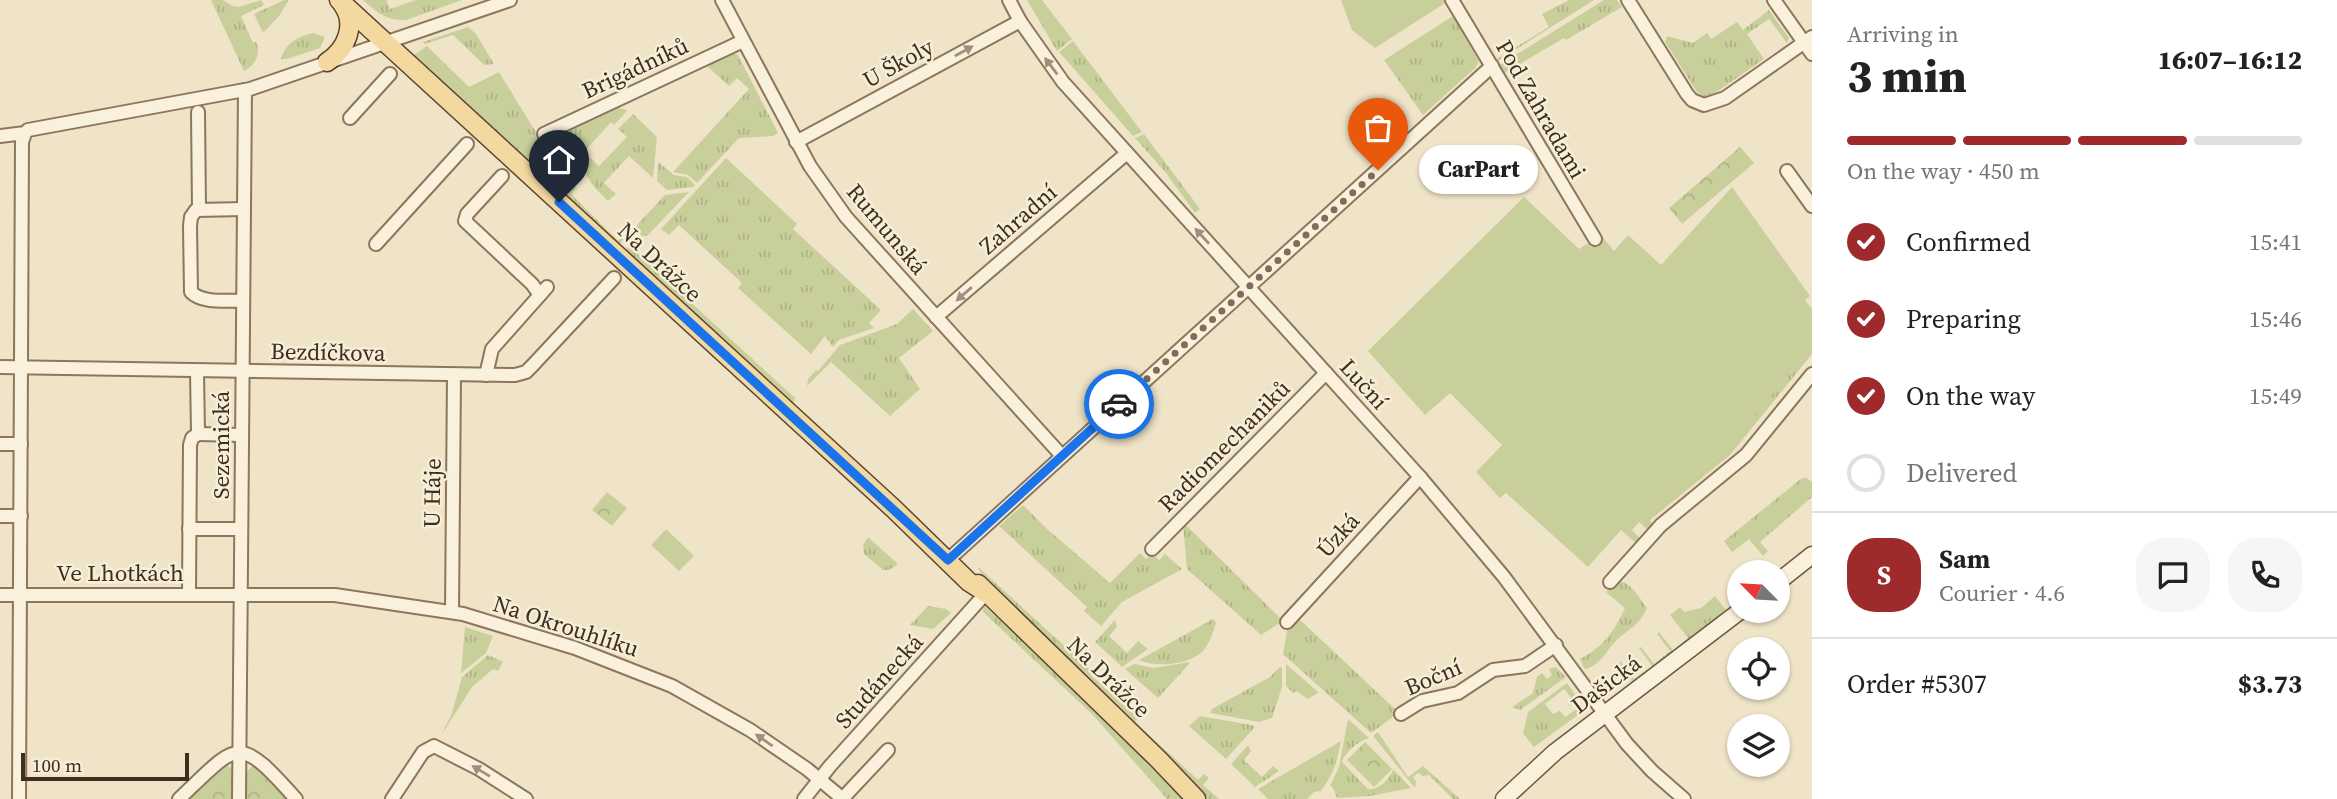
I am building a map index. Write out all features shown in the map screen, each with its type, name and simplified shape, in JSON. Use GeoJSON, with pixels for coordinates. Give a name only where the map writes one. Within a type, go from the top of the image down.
{"type":"FeatureCollection","features":[{"type":"Feature","properties":{"kind":"main road","name":"Na Drážce"},"geometry":{"type":"LineString","coordinates":[[339,0],[948,560],[972,578],[1105,706],[1196,799]]}},
{"type":"Feature","properties":{"kind":"main road"},"geometry":{"type":"LineString","coordinates":[[327,62],[341,50],[349,30],[348,12],[339,0]]}},
{"type":"Feature","properties":{"kind":"main road"},"geometry":{"type":"LineString","coordinates":[[1790,572],[1812,555]]}},
{"type":"Feature","properties":{"kind":"main road","name":"Dašická"},"geometry":{"type":"LineString","coordinates":[[1504,799],[1535,768],[1727,621]]}},
{"type":"Feature","properties":{"kind":"street"},"geometry":{"type":"LineString","coordinates":[[0,136],[245,90],[510,0]]}},
{"type":"Feature","properties":{"kind":"street","name":"Rumunská"},"geometry":{"type":"LineString","coordinates":[[722,0],[796,142],[846,217],[1062,456]]}},
{"type":"Feature","properties":{"kind":"street","name":"Luční"},"geometry":{"type":"LineString","coordinates":[[1009,0],[1020,21],[1055,71],[1420,477],[1487,555],[1604,713],[1652,771],[1684,799]]}},
{"type":"Feature","properties":{"kind":"street","name":"Pod Zahradami"},"geometry":{"type":"LineString","coordinates":[[1452,0],[1595,239]]}},
{"type":"Feature","properties":{"kind":"street"},"geometry":{"type":"LineString","coordinates":[[1628,0],[1687,94],[1692,100],[1704,105],[1726,98],[1808,39]]}},
{"type":"Feature","properties":{"kind":"street"},"geometry":{"type":"LineString","coordinates":[[1775,2],[1808,39],[1812,54]]}},
{"type":"Feature","properties":{"kind":"street","name":"U Školy"},"geometry":{"type":"LineString","coordinates":[[796,142],[1020,21]]}},
{"type":"Feature","properties":{"kind":"street","name":"Brigádníků"},"geometry":{"type":"LineString","coordinates":[[544,134],[743,41]]}},
{"type":"Feature","properties":{"kind":"street"},"geometry":{"type":"LineString","coordinates":[[948,560],[1492,66]]}},
{"type":"Feature","properties":{"kind":"street"},"geometry":{"type":"LineString","coordinates":[[350,118],[390,74]]}},
{"type":"Feature","properties":{"kind":"street","name":"Sezemická"},"geometry":{"type":"LineString","coordinates":[[239,799],[245,90]]}},
{"type":"Feature","properties":{"kind":"street"},"geometry":{"type":"LineString","coordinates":[[198,112],[199,209]]}},
{"type":"Feature","properties":{"kind":"street"},"geometry":{"type":"LineString","coordinates":[[19,799],[22,142],[25,133]]}},
{"type":"Feature","properties":{"kind":"street"},"geometry":{"type":"LineString","coordinates":[[376,244],[467,144]]}},
{"type":"Feature","properties":{"kind":"street","name":"Zahradní"},"geometry":{"type":"LineString","coordinates":[[936,317],[1127,153]]}},
{"type":"Feature","properties":{"kind":"street"},"geometry":{"type":"LineString","coordinates":[[1787,171],[1812,206]]}},
{"type":"Feature","properties":{"kind":"street"},"geometry":{"type":"LineString","coordinates":[[486,375],[490,352],[543,291],[464,221],[467,214],[502,176]]}},
{"type":"Feature","properties":{"kind":"street"},"geometry":{"type":"LineString","coordinates":[[243,300],[204,299],[191,292],[190,226],[192,214],[199,209],[244,209]]}},
{"type":"Feature","properties":{"kind":"street","name":"Bezdíčkova"},"geometry":{"type":"LineString","coordinates":[[0,368],[515,375],[526,372],[614,278]]}},
{"type":"Feature","properties":{"kind":"street"},"geometry":{"type":"LineString","coordinates":[[197,370],[198,434]]}},
{"type":"Feature","properties":{"kind":"street","name":"Radiomechaniků"},"geometry":{"type":"LineString","coordinates":[[1152,550],[1326,373]]}},
{"type":"Feature","properties":{"kind":"street"},"geometry":{"type":"LineString","coordinates":[[1610,582],[1661,526],[1746,455],[1812,374]]}},
{"type":"Feature","properties":{"kind":"street","name":"U Háje"},"geometry":{"type":"LineString","coordinates":[[452,612],[454,375]]}},
{"type":"Feature","properties":{"kind":"street"},"geometry":{"type":"LineString","coordinates":[[189,594],[192,438],[198,434],[242,435]]}},
{"type":"Feature","properties":{"kind":"street"},"geometry":{"type":"LineString","coordinates":[[0,444],[21,443]]}},
{"type":"Feature","properties":{"kind":"street","name":"Úzká"},"geometry":{"type":"LineString","coordinates":[[1287,622],[1420,477]]}},
{"type":"Feature","properties":{"kind":"street"},"geometry":{"type":"LineString","coordinates":[[0,516],[21,516]]}},
{"type":"Feature","properties":{"kind":"street"},"geometry":{"type":"LineString","coordinates":[[189,528],[241,529]]}},
{"type":"Feature","properties":{"kind":"street","name":"Na Okrouhlíku"},"geometry":{"type":"LineString","coordinates":[[241,593],[335,595],[452,612],[604,658],[673,686],[750,730],[820,779],[843,799]]}},
{"type":"Feature","properties":{"kind":"street","name":"Ve Lhotkách"},"geometry":{"type":"LineString","coordinates":[[0,595],[241,593]]}},
{"type":"Feature","properties":{"kind":"street","name":"Studánecká"},"geometry":{"type":"LineString","coordinates":[[804,799],[986,593]]}},
{"type":"Feature","properties":{"kind":"street","name":"Boční"},"geometry":{"type":"LineString","coordinates":[[1401,714],[1421,702],[1458,693],[1493,670],[1525,666],[1556,646]]}},
{"type":"Feature","properties":{"kind":"street"},"geometry":{"type":"LineString","coordinates":[[392,799],[423,752],[434,746],[527,799]]}},
{"type":"Feature","properties":{"kind":"street"},"geometry":{"type":"LineString","coordinates":[[843,799],[888,750]]}},
{"type":"Feature","properties":{"kind":"street"},"geometry":{"type":"LineString","coordinates":[[179,799],[223,758],[239,751],[260,761],[296,799]]}},
{"type":"Feature","properties":{"kind":"green space"},"geometry":{"type":"Polygon","coordinates":[[[211,0],[223,0],[239,7],[261,0],[264,5],[241,16],[253,43],[256,42],[258,46],[254,63],[244,71],[211,0]]]}},
{"type":"Feature","properties":{"kind":"green space"},"geometry":{"type":"Polygon","coordinates":[[[289,0],[279,16],[262,31],[254,14],[289,0]]]}},
{"type":"Feature","properties":{"kind":"green space"},"geometry":{"type":"Polygon","coordinates":[[[363,0],[386,0],[390,9],[416,0],[462,0],[406,20],[383,15],[363,0]]]}},
{"type":"Feature","properties":{"kind":"green space"},"geometry":{"type":"Polygon","coordinates":[[[1027,0],[1042,0],[1072,39],[1057,51],[1027,0]]]}},
{"type":"Feature","properties":{"kind":"green space"},"geometry":{"type":"Polygon","coordinates":[[[1341,0],[1444,0],[1445,3],[1375,48],[1352,30],[1341,0]]]}},
{"type":"Feature","properties":{"kind":"green space"},"geometry":{"type":"Polygon","coordinates":[[[1569,0],[1594,0],[1496,62],[1495,60],[1549,27],[1542,14],[1569,0]]]}},
{"type":"Feature","properties":{"kind":"green space"},"geometry":{"type":"Polygon","coordinates":[[[1604,0],[1617,0],[1622,7],[1503,74],[1498,66],[1604,0]]]}},
{"type":"Feature","properties":{"kind":"green space"},"geometry":{"type":"Polygon","coordinates":[[[1769,10],[1789,38],[1787,43],[1769,19],[1747,34],[1764,59],[1712,95],[1705,97],[1697,92],[1665,42],[1667,36],[1693,43],[1707,33],[1711,39],[1737,22],[1743,30],[1769,10]]]}},
{"type":"Feature","properties":{"kind":"green space"},"geometry":{"type":"Polygon","coordinates":[[[1453,16],[1479,62],[1423,115],[1384,60],[1453,16]]]}},
{"type":"Feature","properties":{"kind":"green space"},"geometry":{"type":"Polygon","coordinates":[[[468,27],[476,34],[494,64],[484,65],[453,35],[425,44],[423,42],[468,27]]]}},
{"type":"Feature","properties":{"kind":"green space"},"geometry":{"type":"Polygon","coordinates":[[[314,33],[325,37],[320,48],[281,59],[293,41],[314,33]]]}},
{"type":"Feature","properties":{"kind":"green space"},"geometry":{"type":"Polygon","coordinates":[[[1073,41],[1142,132],[1133,136],[1059,52],[1073,41]]]}},
{"type":"Feature","properties":{"kind":"green space"},"geometry":{"type":"Polygon","coordinates":[[[427,46],[469,87],[499,72],[532,126],[576,188],[571,194],[618,241],[621,238],[623,240],[619,245],[416,59],[414,55],[427,46]]]}},
{"type":"Feature","properties":{"kind":"green space"},"geometry":{"type":"Polygon","coordinates":[[[732,53],[738,55],[778,133],[773,136],[739,138],[697,183],[688,175],[673,172],[749,89],[737,78],[729,86],[707,66],[732,53]]]}},
{"type":"Feature","properties":{"kind":"green space"},"geometry":{"type":"Polygon","coordinates":[[[615,107],[627,110],[614,125],[611,122],[584,152],[599,166],[627,137],[618,129],[633,114],[657,137],[653,178],[629,156],[604,183],[616,194],[608,201],[596,189],[560,139],[562,133],[568,129],[615,107]]]}},
{"type":"Feature","properties":{"kind":"green space"},"geometry":{"type":"Polygon","coordinates":[[[1144,134],[1200,209],[1195,213],[1166,173],[1135,138],[1144,134]]]}},
{"type":"Feature","properties":{"kind":"green space"},"geometry":{"type":"Polygon","coordinates":[[[1740,147],[1754,163],[1682,224],[1669,208],[1740,147]]]}},
{"type":"Feature","properties":{"kind":"green space"},"geometry":{"type":"Polygon","coordinates":[[[726,158],[797,224],[793,229],[881,310],[869,323],[874,328],[839,340],[833,347],[825,336],[811,354],[738,288],[742,283],[679,225],[669,235],[661,229],[726,158]]]}},
{"type":"Feature","properties":{"kind":"green space"},"geometry":{"type":"Polygon","coordinates":[[[658,162],[674,175],[687,177],[695,185],[667,190],[657,181],[658,162]]]}},
{"type":"Feature","properties":{"kind":"green space"},"geometry":{"type":"Polygon","coordinates":[[[1732,187],[1810,296],[1805,300],[1812,309],[1812,347],[1720,455],[1639,522],[1632,530],[1641,539],[1637,544],[1621,530],[1588,567],[1506,493],[1500,498],[1476,472],[1502,445],[1450,393],[1425,415],[1368,351],[1524,197],[1579,249],[1601,235],[1614,251],[1628,235],[1661,265],[1732,187]]]}},
{"type":"Feature","properties":{"kind":"green space"},"geometry":{"type":"Polygon","coordinates":[[[689,192],[647,236],[642,236],[636,230],[637,225],[665,195],[689,192]]]}},
{"type":"Feature","properties":{"kind":"green space"},"geometry":{"type":"Polygon","coordinates":[[[629,246],[795,398],[793,406],[625,251],[629,246]]]}},
{"type":"Feature","properties":{"kind":"green space"},"geometry":{"type":"Polygon","coordinates":[[[913,309],[933,331],[899,358],[920,389],[890,416],[831,362],[807,386],[808,379],[840,345],[897,324],[913,309]]]}},
{"type":"Feature","properties":{"kind":"green space"},"geometry":{"type":"Polygon","coordinates":[[[1812,347],[1812,354],[1730,455],[1650,520],[1654,526],[1649,531],[1639,522],[1720,455],[1812,347]]]}},
{"type":"Feature","properties":{"kind":"green space"},"geometry":{"type":"Polygon","coordinates":[[[1802,478],[1812,482],[1812,497],[1760,542],[1768,551],[1763,556],[1749,539],[1732,552],[1724,541],[1802,478]]]}},
{"type":"Feature","properties":{"kind":"green space"},"geometry":{"type":"Polygon","coordinates":[[[607,492],[627,508],[612,526],[592,510],[607,492]]]}},
{"type":"Feature","properties":{"kind":"green space"},"geometry":{"type":"Polygon","coordinates":[[[1023,505],[1110,583],[1140,553],[1146,559],[1153,554],[1159,560],[1165,554],[1182,569],[1122,602],[1101,626],[1084,611],[1087,607],[999,526],[1023,505]]]}},
{"type":"Feature","properties":{"kind":"green space"},"geometry":{"type":"Polygon","coordinates":[[[1183,523],[1283,621],[1261,635],[1187,569],[1183,523]]]}},
{"type":"Feature","properties":{"kind":"green space"},"geometry":{"type":"Polygon","coordinates":[[[666,529],[694,556],[679,571],[651,545],[666,529]]]}},
{"type":"Feature","properties":{"kind":"green space"},"geometry":{"type":"Polygon","coordinates":[[[868,537],[898,564],[889,570],[883,570],[864,554],[863,545],[868,537]]]}},
{"type":"Feature","properties":{"kind":"green space"},"geometry":{"type":"Polygon","coordinates":[[[978,567],[1093,672],[1091,675],[1138,718],[1135,722],[1198,780],[1204,774],[1209,778],[1203,785],[1219,799],[1208,799],[1085,674],[979,575],[981,573],[978,567]]]}},
{"type":"Feature","properties":{"kind":"green space"},"geometry":{"type":"Polygon","coordinates":[[[1617,581],[1631,587],[1647,608],[1637,623],[1616,641],[1600,660],[1587,669],[1584,668],[1580,659],[1607,638],[1625,608],[1606,592],[1617,581]]]}},
{"type":"Feature","properties":{"kind":"green space"},"geometry":{"type":"Polygon","coordinates":[[[1715,596],[1727,611],[1616,696],[1632,681],[1619,663],[1621,662],[1634,679],[1652,666],[1639,648],[1641,647],[1654,664],[1670,651],[1657,634],[1659,632],[1673,650],[1688,638],[1670,615],[1680,607],[1684,612],[1701,608],[1715,596]]]}},
{"type":"Feature","properties":{"kind":"green space"},"geometry":{"type":"Polygon","coordinates":[[[928,606],[946,609],[951,613],[933,629],[910,625],[928,606]]]}},
{"type":"Feature","properties":{"kind":"green space"},"geometry":{"type":"Polygon","coordinates":[[[984,606],[1039,655],[1184,799],[1167,799],[1092,714],[983,612],[984,606]]]}},
{"type":"Feature","properties":{"kind":"green space"},"geometry":{"type":"Polygon","coordinates":[[[1296,616],[1395,709],[1421,691],[1420,697],[1371,733],[1283,654],[1288,625],[1296,616]]]}},
{"type":"Feature","properties":{"kind":"green space"},"geometry":{"type":"Polygon","coordinates":[[[1213,619],[1216,623],[1211,638],[1197,656],[1172,664],[1154,664],[1139,660],[1213,619]]]}},
{"type":"Feature","properties":{"kind":"green space"},"geometry":{"type":"Polygon","coordinates":[[[1115,620],[1117,627],[1109,636],[1127,653],[1138,641],[1148,649],[1122,667],[1095,642],[1115,620]]]}},
{"type":"Feature","properties":{"kind":"green space"},"geometry":{"type":"Polygon","coordinates":[[[465,627],[493,636],[486,653],[461,673],[465,627]]]}},
{"type":"Feature","properties":{"kind":"green space"},"geometry":{"type":"Polygon","coordinates":[[[488,655],[503,662],[498,671],[493,669],[472,687],[442,734],[452,713],[462,677],[488,655]]]}},
{"type":"Feature","properties":{"kind":"green space"},"geometry":{"type":"Polygon","coordinates":[[[1189,662],[1158,698],[1125,669],[1134,664],[1154,668],[1189,662]]]}},
{"type":"Feature","properties":{"kind":"green space"},"geometry":{"type":"Polygon","coordinates":[[[1286,664],[1318,693],[1308,699],[1296,691],[1293,693],[1286,686],[1286,664]]]}},
{"type":"Feature","properties":{"kind":"green space"},"geometry":{"type":"Polygon","coordinates":[[[1280,667],[1282,687],[1272,718],[1259,722],[1210,713],[1212,709],[1270,677],[1280,667]]]}},
{"type":"Feature","properties":{"kind":"green space"},"geometry":{"type":"Polygon","coordinates":[[[1556,667],[1566,677],[1520,710],[1512,707],[1533,693],[1537,677],[1542,673],[1547,679],[1552,675],[1549,669],[1556,667]]]}},
{"type":"Feature","properties":{"kind":"green space"},"geometry":{"type":"Polygon","coordinates":[[[1567,683],[1576,696],[1578,695],[1578,701],[1570,706],[1568,704],[1573,700],[1564,689],[1545,704],[1553,714],[1560,711],[1565,717],[1578,708],[1582,709],[1582,712],[1534,747],[1523,733],[1528,712],[1567,683]]]}},
{"type":"Feature","properties":{"kind":"green space"},"geometry":{"type":"Polygon","coordinates":[[[1200,716],[1255,727],[1226,759],[1189,726],[1200,716]]]}},
{"type":"Feature","properties":{"kind":"green space"},"geometry":{"type":"Polygon","coordinates":[[[1348,719],[1369,738],[1353,747],[1342,762],[1368,789],[1384,783],[1393,769],[1411,788],[1370,796],[1337,798],[1330,786],[1339,767],[1348,719]]]}},
{"type":"Feature","properties":{"kind":"green space"},"geometry":{"type":"Polygon","coordinates":[[[1378,732],[1408,777],[1423,766],[1460,799],[1453,799],[1429,775],[1418,773],[1413,777],[1415,788],[1373,736],[1378,732]]]}},
{"type":"Feature","properties":{"kind":"green space"},"geometry":{"type":"Polygon","coordinates":[[[1341,741],[1334,768],[1321,791],[1314,792],[1307,799],[1268,799],[1258,789],[1341,741]]]}},
{"type":"Feature","properties":{"kind":"green space"},"geometry":{"type":"Polygon","coordinates":[[[1365,742],[1392,769],[1374,787],[1347,760],[1365,742]]]}},
{"type":"Feature","properties":{"kind":"green space"},"geometry":{"type":"Polygon","coordinates":[[[1248,745],[1251,751],[1244,760],[1262,777],[1273,766],[1279,771],[1255,787],[1231,764],[1248,745]]]}},
{"type":"Feature","properties":{"kind":"green space"},"geometry":{"type":"Polygon","coordinates":[[[224,764],[233,769],[234,799],[185,799],[224,764]]]}},
{"type":"Feature","properties":{"kind":"green space"},"geometry":{"type":"Polygon","coordinates":[[[254,765],[259,765],[291,799],[246,799],[246,772],[254,765]]]}},
{"type":"Feature","properties":{"kind":"way so far"},"geometry":{"type":"LineString","coordinates":[[1119,404],[1378,170]]}},
{"type":"Feature","properties":{"kind":"place","name":"CarPart"},"geometry":{"type":"Point","coordinates":[1378,170]}},
{"type":"Feature","properties":{"kind":"route"},"geometry":{"type":"LineString","coordinates":[[559,202],[948,560],[1119,404]]}}]}
